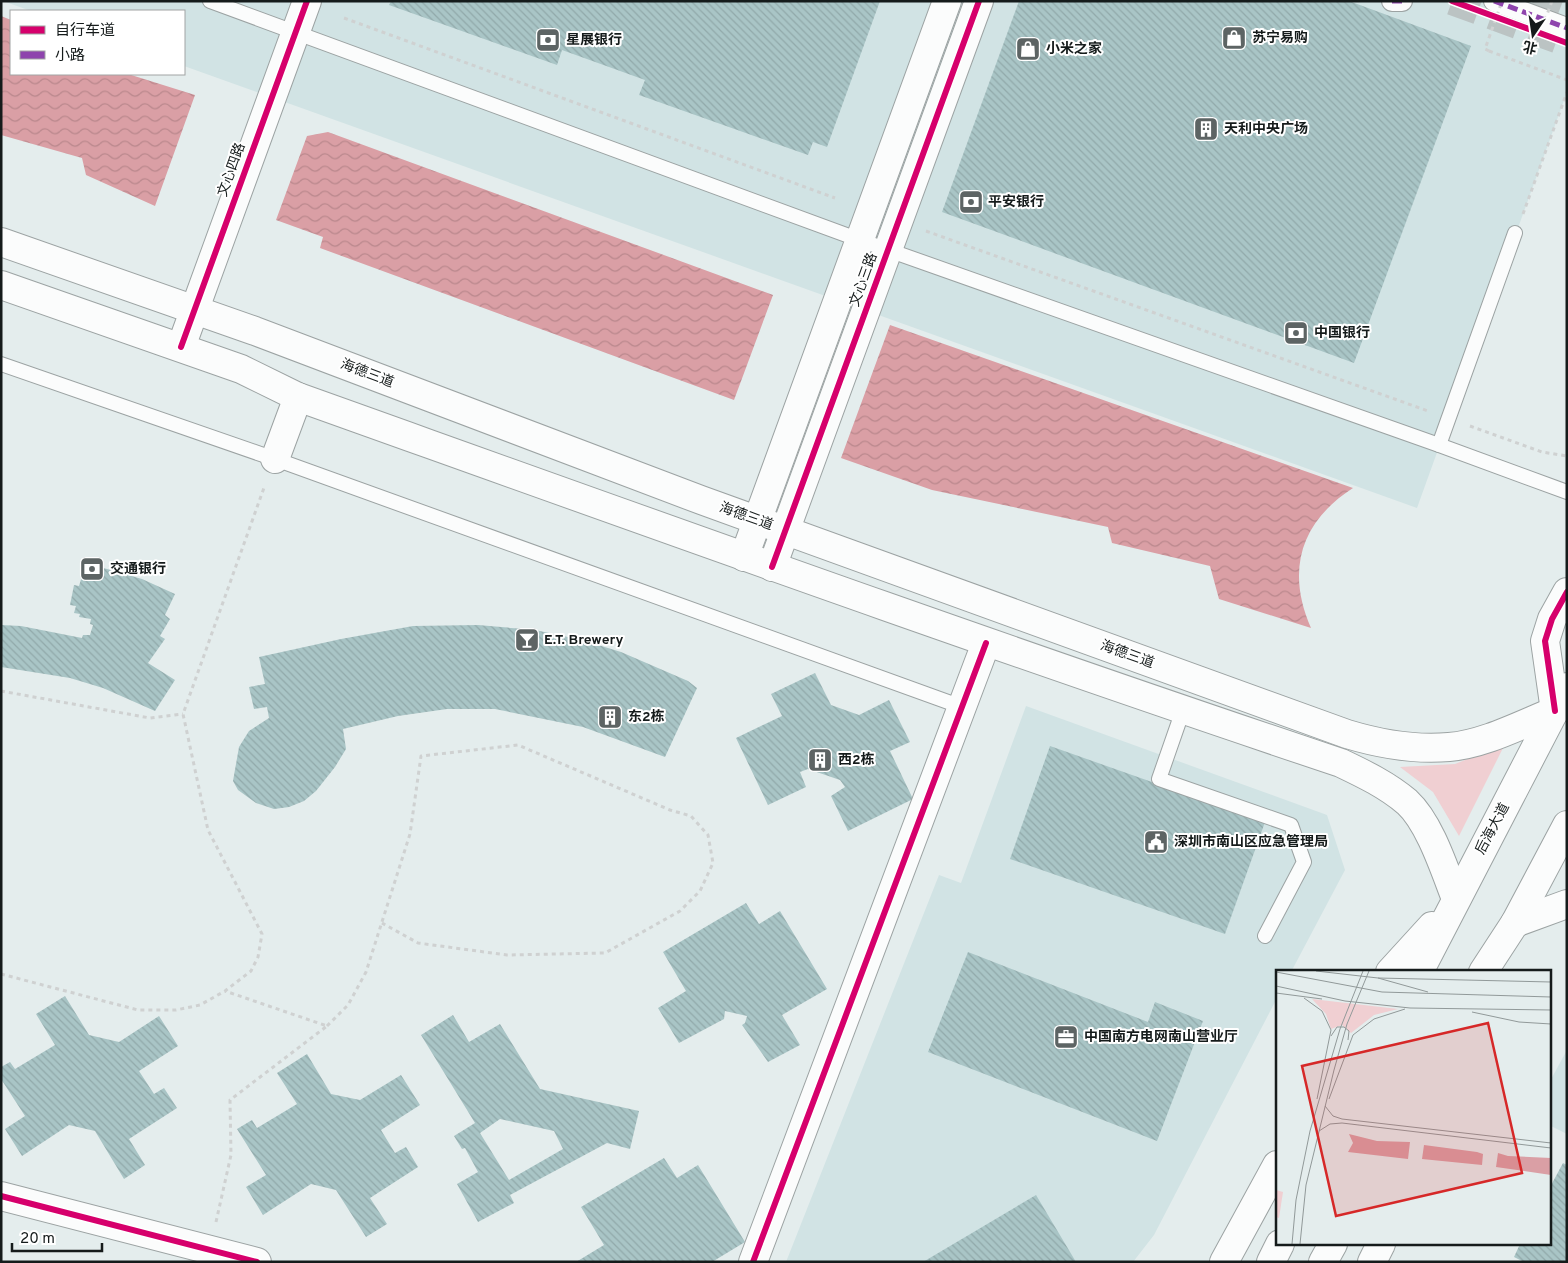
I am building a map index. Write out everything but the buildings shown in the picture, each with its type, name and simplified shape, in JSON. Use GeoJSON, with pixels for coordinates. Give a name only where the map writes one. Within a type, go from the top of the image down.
{"type":"FeatureCollection","features":[{"type":"Feature","properties":{"kind":"main road","name":"文心四路"},"geometry":{"type":"LineString","coordinates":[[181,347],[307,1]]}},
{"type":"Feature","properties":{"kind":"main road","name":"文心三路"},"geometry":{"type":"LineString","coordinates":[[744,556],[947,1]]}},
{"type":"Feature","properties":{"kind":"main road","name":"文心三路"},"geometry":{"type":"LineString","coordinates":[[772,566],[978,1]]}},
{"type":"Feature","properties":{"kind":"main road","name":"海德三道"},"geometry":{"type":"LineString","coordinates":[[1,242],[195,310],[757,521],[1370,741],[1394,746],[1450,747],[1484,739],[1554,711]]}},
{"type":"Feature","properties":{"kind":"main road"},"geometry":{"type":"LineString","coordinates":[[1,285],[240,369],[298,397],[986,643],[1341,763],[1376,779],[1409,804],[1431,836],[1456,899],[1392,970]]}},
{"type":"Feature","properties":{"kind":"main road"},"geometry":{"type":"LineString","coordinates":[[275,459],[298,397]]}},
{"type":"Feature","properties":{"kind":"main road"},"geometry":{"type":"LineString","coordinates":[[1554,711],[1546,641],[1552,619],[1567,592]]}},
{"type":"Feature","properties":{"kind":"main road"},"geometry":{"type":"LineString","coordinates":[[753,1262],[986,643]]}},
{"type":"Feature","properties":{"kind":"main road","name":"后海大道"},"geometry":{"type":"LineString","coordinates":[[1420,970],[1567,687]]}},
{"type":"Feature","properties":{"kind":"main road"},"geometry":{"type":"LineString","coordinates":[[1485,970],[1515,923],[1567,825]]}},
{"type":"Feature","properties":{"kind":"main road"},"geometry":{"type":"LineString","coordinates":[[1515,923],[1567,904]]}},
{"type":"Feature","properties":{"kind":"main road"},"geometry":{"type":"LineString","coordinates":[[1503,970],[1515,923]]}},
{"type":"Feature","properties":{"kind":"main road"},"geometry":{"type":"LineString","coordinates":[[1224,1262],[1276,1167]]}},
{"type":"Feature","properties":{"kind":"main road"},"geometry":{"type":"LineString","coordinates":[[1,1196],[257,1262]]}},
{"type":"Feature","properties":{"kind":"main road"},"geometry":{"type":"LineString","coordinates":[[1271,1262],[1279,1246]]}},
{"type":"Feature","properties":{"kind":"main road"},"geometry":{"type":"LineString","coordinates":[[1323,1262],[1331,1246]]}},
{"type":"Feature","properties":{"kind":"main road"},"geometry":{"type":"LineString","coordinates":[[1372,1262],[1380,1246]]}},
{"type":"Feature","properties":{"kind":"street"},"geometry":{"type":"LineString","coordinates":[[1392,1],[1402,1]]}},
{"type":"Feature","properties":{"kind":"street"},"geometry":{"type":"LineString","coordinates":[[1497,3],[1567,28]]}},
{"type":"Feature","properties":{"kind":"lane"},"geometry":{"type":"LineString","coordinates":[[210,1],[860,240],[1440,445],[1567,492]]}},
{"type":"Feature","properties":{"kind":"lane"},"geometry":{"type":"LineString","coordinates":[[1440,445],[1516,233]]}},
{"type":"Feature","properties":{"kind":"lane"},"geometry":{"type":"LineString","coordinates":[[1,364],[275,459],[962,707]]}},
{"type":"Feature","properties":{"kind":"lane"},"geometry":{"type":"LineString","coordinates":[[1183,710],[1159,779],[1291,825],[1304,862],[1266,936]]}},
{"type":"Feature","properties":{"kind":"path"},"geometry":{"type":"LineString","coordinates":[[1545,20],[1552,1]]}},
{"type":"Feature","properties":{"kind":"path"},"geometry":{"type":"LineString","coordinates":[[1497,3],[1485,49],[1567,80]]}},
{"type":"Feature","properties":{"kind":"path"},"geometry":{"type":"LineString","coordinates":[[344,18],[836,198]]}},
{"type":"Feature","properties":{"kind":"path"},"geometry":{"type":"LineString","coordinates":[[1516,233],[1567,92]]}},
{"type":"Feature","properties":{"kind":"path"},"geometry":{"type":"LineString","coordinates":[[916,228],[1542,452],[1567,456]]}},
{"type":"Feature","properties":{"kind":"path"},"geometry":{"type":"LineString","coordinates":[[1,974],[138,1010],[176,1010],[200,1005],[225,991],[251,971],[258,958],[262,934],[208,830],[183,714],[275,459]]}},
{"type":"Feature","properties":{"kind":"path"},"geometry":{"type":"LineString","coordinates":[[1,691],[150,718],[183,714]]}},
{"type":"Feature","properties":{"kind":"path"},"geometry":{"type":"LineString","coordinates":[[210,1250],[231,1155],[230,1100],[327,1026],[348,1005],[366,972],[410,834],[421,756],[518,745],[670,810],[692,816],[708,835],[713,863],[700,892],[680,911],[605,953],[507,955],[418,943],[382,924]]}},
{"type":"Feature","properties":{"kind":"path"},"geometry":{"type":"LineString","coordinates":[[225,991],[327,1026]]}},
{"type":"Feature","properties":{"kind":"shaded area"},"geometry":{"type":"Polygon","coordinates":[[[3,1],[1567,1],[1567,92],[1417,508],[185,66],[185,10],[28,10],[3,1]]]}},
{"type":"Feature","properties":{"kind":"shaded area"},"geometry":{"type":"Polygon","coordinates":[[[1026,706],[1327,815],[1345,870],[1292,970],[1276,970],[1276,1000],[1154,1235],[1133,1262],[786,1262],[939,875],[961,883],[1026,706]]]}},
{"type":"Feature","properties":{"kind":"shaded area"},"geometry":{"type":"Polygon","coordinates":[[[1505,744],[1459,836],[1433,792],[1400,767],[1455,764],[1505,744]]]}},
{"type":"Feature","properties":{"kind":"shaded area"},"geometry":{"type":"Polygon","coordinates":[[[1567,1050],[1567,1134],[1550,1126],[1550,1081],[1567,1050]]]}},
{"type":"Feature","properties":{"kind":"water"},"geometry":{"type":"Polygon","coordinates":[[[1,16],[10,20],[10,75],[131,75],[195,95],[155,206],[86,175],[82,158],[1,135],[1,16]]]}},
{"type":"Feature","properties":{"kind":"water"},"geometry":{"type":"Polygon","coordinates":[[[328,132],[773,295],[734,400],[320,248],[323,237],[276,220],[307,136],[328,132]]]}},
{"type":"Feature","properties":{"kind":"water"},"geometry":{"type":"Polygon","coordinates":[[[890,325],[1353,488],[1335,501],[1321,516],[1310,532],[1303,549],[1299,568],[1300,587],[1303,607],[1311,628],[1219,599],[1210,566],[1112,543],[1108,527],[932,490],[841,458],[890,325]]]}},
{"type":"Feature","properties":{"kind":"tunnel"},"geometry":{"type":"LineString","coordinates":[[1452,1],[1567,43]]}},
{"type":"Feature","properties":{"kind":"tunnel"},"geometry":{"type":"LineString","coordinates":[[1533,1],[1567,14]]}},
{"type":"Feature","properties":{"kind":"marked path"},"geometry":{"type":"LineString","coordinates":[[1392,1],[1402,1]]}},
{"type":"Feature","properties":{"kind":"marked path"},"geometry":{"type":"LineString","coordinates":[[1494,1],[1567,28]]}},
{"type":"Feature","properties":{"kind":"cycle path"},"geometry":{"type":"LineString","coordinates":[[181,347],[307,1]]}},
{"type":"Feature","properties":{"kind":"cycle path"},"geometry":{"type":"LineString","coordinates":[[772,567],[979,1]]}},
{"type":"Feature","properties":{"kind":"cycle path"},"geometry":{"type":"LineString","coordinates":[[1452,1],[1567,43]]}},
{"type":"Feature","properties":{"kind":"cycle path"},"geometry":{"type":"LineString","coordinates":[[1555,711],[1545,641],[1552,619],[1567,592]]}},
{"type":"Feature","properties":{"kind":"cycle path"},"geometry":{"type":"LineString","coordinates":[[753,1262],[986,643]]}},
{"type":"Feature","properties":{"kind":"cycle path"},"geometry":{"type":"LineString","coordinates":[[1,1196],[257,1262]]}},
{"type":"Feature","properties":{"kind":"place","name":"苏宁易购"},"geometry":{"type":"Point","coordinates":[1234,38]}},
{"type":"Feature","properties":{"kind":"place","name":"星展银行"},"geometry":{"type":"Point","coordinates":[548,40]}},
{"type":"Feature","properties":{"kind":"place","name":"小米之家"},"geometry":{"type":"Point","coordinates":[1028,49]}},
{"type":"Feature","properties":{"kind":"place","name":"天利中央广场"},"geometry":{"type":"Point","coordinates":[1206,129]}},
{"type":"Feature","properties":{"kind":"place","name":"平安银行"},"geometry":{"type":"Point","coordinates":[971,202]}},
{"type":"Feature","properties":{"kind":"place","name":"中国银行"},"geometry":{"type":"Point","coordinates":[1296,333]}},
{"type":"Feature","properties":{"kind":"place","name":"交通银行"},"geometry":{"type":"Point","coordinates":[92,569]}},
{"type":"Feature","properties":{"kind":"place","name":"E.T. Brewery"},"geometry":{"type":"Point","coordinates":[527,640]}},
{"type":"Feature","properties":{"kind":"place","name":"东2栋"},"geometry":{"type":"Point","coordinates":[610,717]}},
{"type":"Feature","properties":{"kind":"place","name":"西2栋"},"geometry":{"type":"Point","coordinates":[820,760]}},
{"type":"Feature","properties":{"kind":"place","name":"深圳市南山区应急管理局"},"geometry":{"type":"Point","coordinates":[1156,842]}},
{"type":"Feature","properties":{"kind":"place","name":"中国南方电网南山营业厅"},"geometry":{"type":"Point","coordinates":[1066,1037]}}]}
